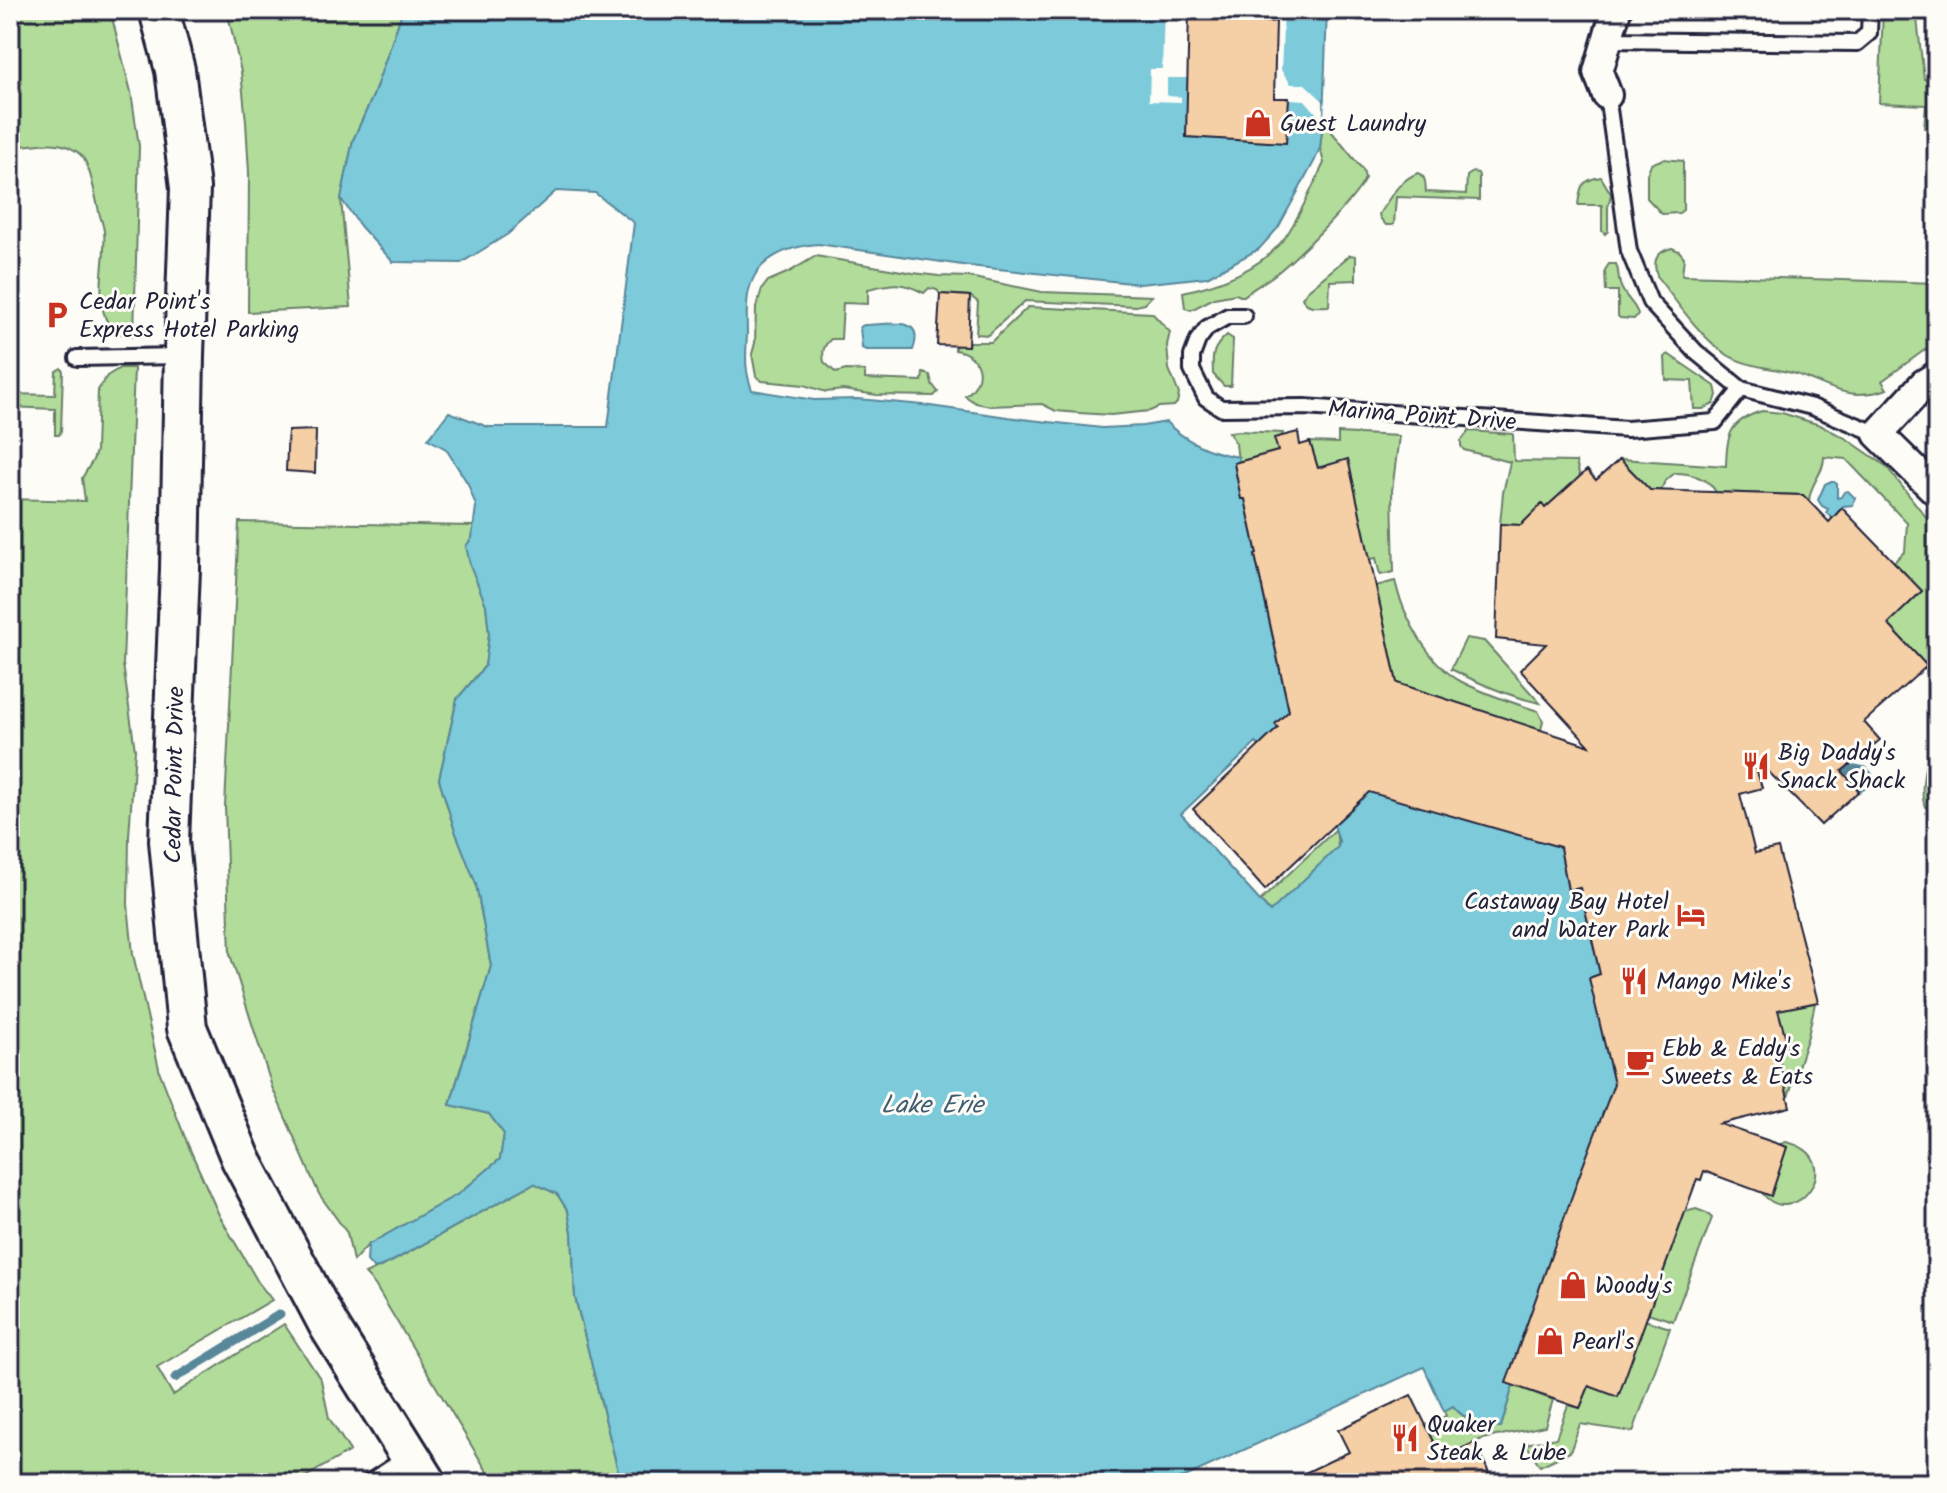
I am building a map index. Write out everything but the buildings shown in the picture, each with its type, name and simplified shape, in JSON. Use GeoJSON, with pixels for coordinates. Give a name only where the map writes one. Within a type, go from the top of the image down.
{"type":"FeatureCollection","features":[{"type":"Feature","properties":{"kind":"main road","name":"Cedar Point Drive"},"geometry":{"type":"LineString","coordinates":[[159,10],[175,70],[190,188],[169,841],[187,1028],[241,1159],[329,1326],[418,1469]]}},
{"type":"Feature","properties":{"kind":"street"},"geometry":{"type":"LineString","coordinates":[[1607,95],[1598,72],[1616,10]]}},
{"type":"Feature","properties":{"kind":"street"},"geometry":{"type":"LineString","coordinates":[[1934,481],[1878,434],[1924,384],[1937,376]]}},
{"type":"Feature","properties":{"kind":"lane"},"geometry":{"type":"LineString","coordinates":[[1608,40],[1857,43],[1869,33],[1870,10]]}},
{"type":"Feature","properties":{"kind":"lane"},"geometry":{"type":"LineString","coordinates":[[1607,95],[1629,251],[1650,302],[1696,352],[1741,389],[1812,407],[1878,434]]}},
{"type":"Feature","properties":{"kind":"lane","name":"Marina Point Drive"},"geometry":{"type":"LineString","coordinates":[[1244,316],[1228,316],[1207,328],[1192,356],[1192,370],[1206,398],[1221,408],[1304,407],[1627,429],[1715,422],[1741,389]]}},
{"type":"Feature","properties":{"kind":"lane"},"geometry":{"type":"LineString","coordinates":[[77,358],[184,355]]}},
{"type":"Feature","properties":{"kind":"lane"},"geometry":{"type":"LineString","coordinates":[[368,1483],[418,1469]]}},
{"type":"Feature","properties":{"kind":"green space"},"geometry":{"type":"Polygon","coordinates":[[[10,10],[110,10],[131,92],[139,146],[134,336],[118,332],[108,324],[103,311],[104,231],[87,164],[69,147],[46,144],[15,146],[10,142],[10,10]]]}},
{"type":"Feature","properties":{"kind":"green space"},"geometry":{"type":"Polygon","coordinates":[[[227,10],[403,10],[373,96],[353,140],[341,199],[351,307],[248,312],[249,173],[246,122],[241,72],[227,10]]]}},
{"type":"Feature","properties":{"kind":"green space"},"geometry":{"type":"Polygon","coordinates":[[[1883,10],[1916,10],[1924,79],[1937,79],[1937,127],[1924,128],[1926,105],[1879,103],[1883,10]]]}},
{"type":"Feature","properties":{"kind":"green space"},"geometry":{"type":"Polygon","coordinates":[[[1323,121],[1363,170],[1365,178],[1360,187],[1292,260],[1244,296],[1236,294],[1214,298],[1191,310],[1185,308],[1183,292],[1212,285],[1253,266],[1286,236],[1324,163],[1320,148],[1323,121]]]}},
{"type":"Feature","properties":{"kind":"green space"},"geometry":{"type":"Polygon","coordinates":[[[1663,159],[1683,161],[1683,210],[1679,213],[1662,214],[1647,198],[1647,174],[1651,164],[1663,159]]]}},
{"type":"Feature","properties":{"kind":"green space"},"geometry":{"type":"Polygon","coordinates":[[[1473,172],[1479,176],[1479,200],[1396,197],[1394,224],[1386,225],[1380,218],[1379,214],[1391,196],[1411,176],[1418,173],[1423,177],[1426,192],[1466,194],[1467,176],[1473,172]]]}},
{"type":"Feature","properties":{"kind":"green space"},"geometry":{"type":"Polygon","coordinates":[[[1601,177],[1611,194],[1608,231],[1605,234],[1602,231],[1602,205],[1578,205],[1583,185],[1601,177]]]}},
{"type":"Feature","properties":{"kind":"green space"},"geometry":{"type":"Polygon","coordinates":[[[1672,248],[1684,257],[1682,275],[1937,283],[1937,343],[1882,381],[1887,389],[1869,393],[1842,392],[1799,375],[1741,361],[1723,352],[1706,337],[1658,278],[1656,258],[1672,248]]]}},
{"type":"Feature","properties":{"kind":"green space"},"geometry":{"type":"Polygon","coordinates":[[[1350,255],[1356,256],[1356,280],[1330,281],[1329,306],[1304,302],[1302,298],[1307,291],[1350,255]]]}},
{"type":"Feature","properties":{"kind":"green space"},"geometry":{"type":"Polygon","coordinates":[[[816,256],[913,273],[969,277],[1042,292],[1152,296],[1144,304],[1136,306],[1025,301],[988,335],[976,334],[978,302],[970,296],[940,294],[929,288],[924,293],[897,284],[877,287],[868,289],[868,304],[843,303],[841,339],[831,339],[826,344],[824,362],[836,373],[865,371],[865,379],[922,381],[923,373],[930,375],[938,392],[934,396],[877,395],[843,390],[826,392],[804,385],[762,381],[756,376],[752,354],[756,308],[762,289],[768,281],[816,256]]]}},
{"type":"Feature","properties":{"kind":"green space"},"geometry":{"type":"Polygon","coordinates":[[[1609,264],[1616,264],[1622,288],[1638,314],[1634,319],[1618,316],[1618,291],[1606,291],[1605,270],[1609,264]]]}},
{"type":"Feature","properties":{"kind":"green space"},"geometry":{"type":"Polygon","coordinates":[[[1028,307],[1152,313],[1170,332],[1167,345],[1169,369],[1179,394],[1177,403],[1150,411],[1111,415],[1056,411],[1042,404],[990,406],[976,403],[965,396],[977,383],[978,369],[971,357],[955,350],[955,345],[991,342],[1028,307]]]}},
{"type":"Feature","properties":{"kind":"green space"},"geometry":{"type":"Polygon","coordinates":[[[1227,335],[1233,339],[1231,386],[1224,386],[1213,374],[1214,352],[1227,335]]]}},
{"type":"Feature","properties":{"kind":"green space"},"geometry":{"type":"Polygon","coordinates":[[[1668,354],[1715,386],[1717,395],[1714,404],[1694,409],[1692,381],[1666,380],[1665,357],[1668,354]]]}},
{"type":"Feature","properties":{"kind":"green space"},"geometry":{"type":"Polygon","coordinates":[[[61,368],[61,431],[55,435],[55,409],[10,407],[10,394],[55,395],[56,371],[61,368]]]}},
{"type":"Feature","properties":{"kind":"green space"},"geometry":{"type":"Polygon","coordinates":[[[120,368],[134,368],[123,664],[135,750],[128,904],[133,954],[160,1073],[188,1145],[219,1215],[272,1300],[157,1367],[173,1395],[284,1324],[321,1380],[329,1418],[350,1451],[295,1483],[10,1483],[10,499],[85,501],[82,478],[96,451],[98,390],[107,376],[120,368]]]}},
{"type":"Feature","properties":{"kind":"green space"},"geometry":{"type":"Polygon","coordinates":[[[1762,411],[1782,413],[1820,425],[1847,439],[1886,466],[1937,531],[1937,699],[1927,666],[1888,624],[1922,591],[1894,562],[1905,551],[1907,523],[1846,459],[1824,457],[1809,501],[1803,495],[1716,492],[1704,480],[1681,473],[1675,473],[1665,481],[1661,490],[1650,490],[1620,459],[1726,466],[1732,431],[1743,419],[1762,411]]]}},
{"type":"Feature","properties":{"kind":"green space"},"geometry":{"type":"Polygon","coordinates":[[[1469,431],[1513,434],[1514,461],[1576,462],[1580,477],[1545,508],[1541,505],[1521,525],[1500,524],[1510,462],[1464,450],[1461,441],[1469,431]]]}},
{"type":"Feature","properties":{"kind":"green space"},"geometry":{"type":"Polygon","coordinates":[[[1229,432],[1283,433],[1278,451],[1238,462],[1236,444],[1229,432]]]}},
{"type":"Feature","properties":{"kind":"green space"},"geometry":{"type":"Polygon","coordinates":[[[1338,433],[1399,436],[1392,491],[1394,572],[1380,575],[1376,558],[1370,559],[1348,460],[1318,468],[1310,442],[1338,443],[1338,433]]]}},
{"type":"Feature","properties":{"kind":"green space"},"geometry":{"type":"Polygon","coordinates":[[[239,522],[474,526],[471,565],[486,605],[489,634],[485,666],[457,699],[439,779],[476,884],[491,966],[450,1104],[489,1114],[504,1134],[500,1159],[460,1193],[368,1245],[353,1261],[347,1233],[319,1194],[272,1087],[230,954],[225,806],[239,522]]]}},
{"type":"Feature","properties":{"kind":"green space"},"geometry":{"type":"Polygon","coordinates":[[[1395,581],[1411,624],[1439,664],[1462,682],[1538,711],[1543,721],[1541,730],[1397,683],[1376,586],[1395,581]]]}},
{"type":"Feature","properties":{"kind":"green space"},"geometry":{"type":"Polygon","coordinates":[[[1466,638],[1484,641],[1540,703],[1494,689],[1451,669],[1466,638]]]}},
{"type":"Feature","properties":{"kind":"green space"},"geometry":{"type":"Polygon","coordinates":[[[1937,720],[1937,807],[1925,807],[1924,776],[1937,720]]]}},
{"type":"Feature","properties":{"kind":"green space"},"geometry":{"type":"Polygon","coordinates":[[[1336,829],[1338,847],[1271,913],[1260,901],[1336,829]]]}},
{"type":"Feature","properties":{"kind":"green space"},"geometry":{"type":"Polygon","coordinates":[[[1815,1003],[1788,1097],[1776,1048],[1788,1045],[1778,1010],[1815,1003]]]}},
{"type":"Feature","properties":{"kind":"green space"},"geometry":{"type":"Polygon","coordinates":[[[1786,1142],[1805,1150],[1815,1162],[1816,1176],[1801,1199],[1789,1204],[1775,1203],[1762,1193],[1771,1195],[1787,1147],[1780,1144],[1786,1142]]]}},
{"type":"Feature","properties":{"kind":"green space"},"geometry":{"type":"Polygon","coordinates":[[[534,1183],[557,1194],[568,1211],[575,1297],[621,1483],[494,1483],[375,1285],[365,1274],[534,1183]]]}},
{"type":"Feature","properties":{"kind":"green space"},"geometry":{"type":"Polygon","coordinates":[[[1696,1209],[1712,1218],[1673,1321],[1648,1313],[1685,1212],[1696,1209]]]}},
{"type":"Feature","properties":{"kind":"green space"},"geometry":{"type":"Polygon","coordinates":[[[1644,1320],[1670,1328],[1633,1432],[1580,1424],[1570,1452],[1540,1466],[1526,1444],[1556,1438],[1568,1405],[1580,1408],[1589,1386],[1618,1396],[1644,1320]]]}},
{"type":"Feature","properties":{"kind":"green space"},"geometry":{"type":"Polygon","coordinates":[[[1513,1385],[1553,1400],[1545,1426],[1482,1439],[1442,1458],[1426,1425],[1446,1416],[1444,1411],[1453,1406],[1469,1419],[1501,1427],[1513,1385]]]}},
{"type":"Feature","properties":{"kind":"water","name":"Lake Erie"},"geometry":{"type":"Polygon","coordinates":[[[403,10],[1327,10],[1320,148],[1278,228],[1259,249],[1207,277],[1140,284],[969,266],[818,244],[794,248],[764,264],[751,283],[747,305],[747,368],[752,390],[814,400],[858,399],[923,405],[1102,428],[1166,422],[1200,446],[1239,457],[1234,464],[1241,498],[1245,499],[1289,711],[1278,728],[1259,746],[1256,743],[1181,814],[1270,912],[1338,847],[1334,825],[1358,803],[1364,790],[1560,847],[1568,890],[1580,888],[1600,974],[1614,1084],[1501,1427],[1469,1419],[1453,1406],[1444,1411],[1424,1367],[1172,1483],[621,1483],[575,1297],[568,1211],[557,1194],[534,1183],[391,1262],[374,1269],[367,1261],[368,1245],[460,1193],[500,1159],[504,1134],[489,1114],[450,1105],[491,966],[476,884],[439,779],[457,699],[485,666],[489,634],[486,605],[466,546],[472,538],[476,506],[468,484],[446,449],[428,439],[449,412],[488,427],[608,427],[634,223],[595,193],[556,191],[508,234],[461,263],[393,262],[341,199],[353,140],[373,96],[403,10]]]}},
{"type":"Feature","properties":{"kind":"water"},"geometry":{"type":"Polygon","coordinates":[[[893,323],[910,326],[916,339],[913,350],[862,348],[860,327],[893,323]]]}},
{"type":"Feature","properties":{"kind":"water"},"geometry":{"type":"Polygon","coordinates":[[[1829,482],[1837,484],[1837,498],[1848,491],[1855,498],[1853,505],[1843,506],[1834,517],[1826,513],[1828,509],[1818,500],[1829,482]]]}},
{"type":"Feature","properties":{"kind":"pier"},"geometry":{"type":"Polygon","coordinates":[[[1164,10],[1189,10],[1187,78],[1167,78],[1167,96],[1181,97],[1181,102],[1149,101],[1150,69],[1162,69],[1164,10]]]}},
{"type":"Feature","properties":{"kind":"pier"},"geometry":{"type":"Polygon","coordinates":[[[1268,10],[1284,10],[1281,70],[1291,84],[1305,84],[1323,101],[1323,121],[1305,100],[1262,97],[1275,81],[1276,21],[1267,22],[1268,10]]]}},
{"type":"Feature","properties":{"kind":"waterway"},"geometry":{"type":"LineString","coordinates":[[1841,772],[1855,769],[1865,771],[1869,776],[1868,783],[1857,789]]}},
{"type":"Feature","properties":{"kind":"waterway"},"geometry":{"type":"LineString","coordinates":[[175,1378],[280,1314]]}},
{"type":"Feature","properties":{"kind":"place","name":"Guest Laundry"},"geometry":{"type":"Point","coordinates":[1258,123]}},
{"type":"Feature","properties":{"kind":"place","name":"Cedar Point's Express Hotel Parking"},"geometry":{"type":"Point","coordinates":[57,315]}},
{"type":"Feature","properties":{"kind":"place","name":"Big Daddy's Snack Shack"},"geometry":{"type":"Point","coordinates":[1756,766]}},
{"type":"Feature","properties":{"kind":"place","name":"Castaway Bay Hotel and Water Park"},"geometry":{"type":"Point","coordinates":[1691,915]}},
{"type":"Feature","properties":{"kind":"place","name":"Mango Mike's"},"geometry":{"type":"Point","coordinates":[1634,981]}},
{"type":"Feature","properties":{"kind":"place","name":"Ebb & Eddy's Sweets & Eats"},"geometry":{"type":"Point","coordinates":[1640,1062]}},
{"type":"Feature","properties":{"kind":"place","name":"Woody's"},"geometry":{"type":"Point","coordinates":[1573,1285]}},
{"type":"Feature","properties":{"kind":"place","name":"Pearl's"},"geometry":{"type":"Point","coordinates":[1550,1341]}},
{"type":"Feature","properties":{"kind":"place","name":"Quaker Steak & Lube"},"geometry":{"type":"Point","coordinates":[1405,1438]}}]}
